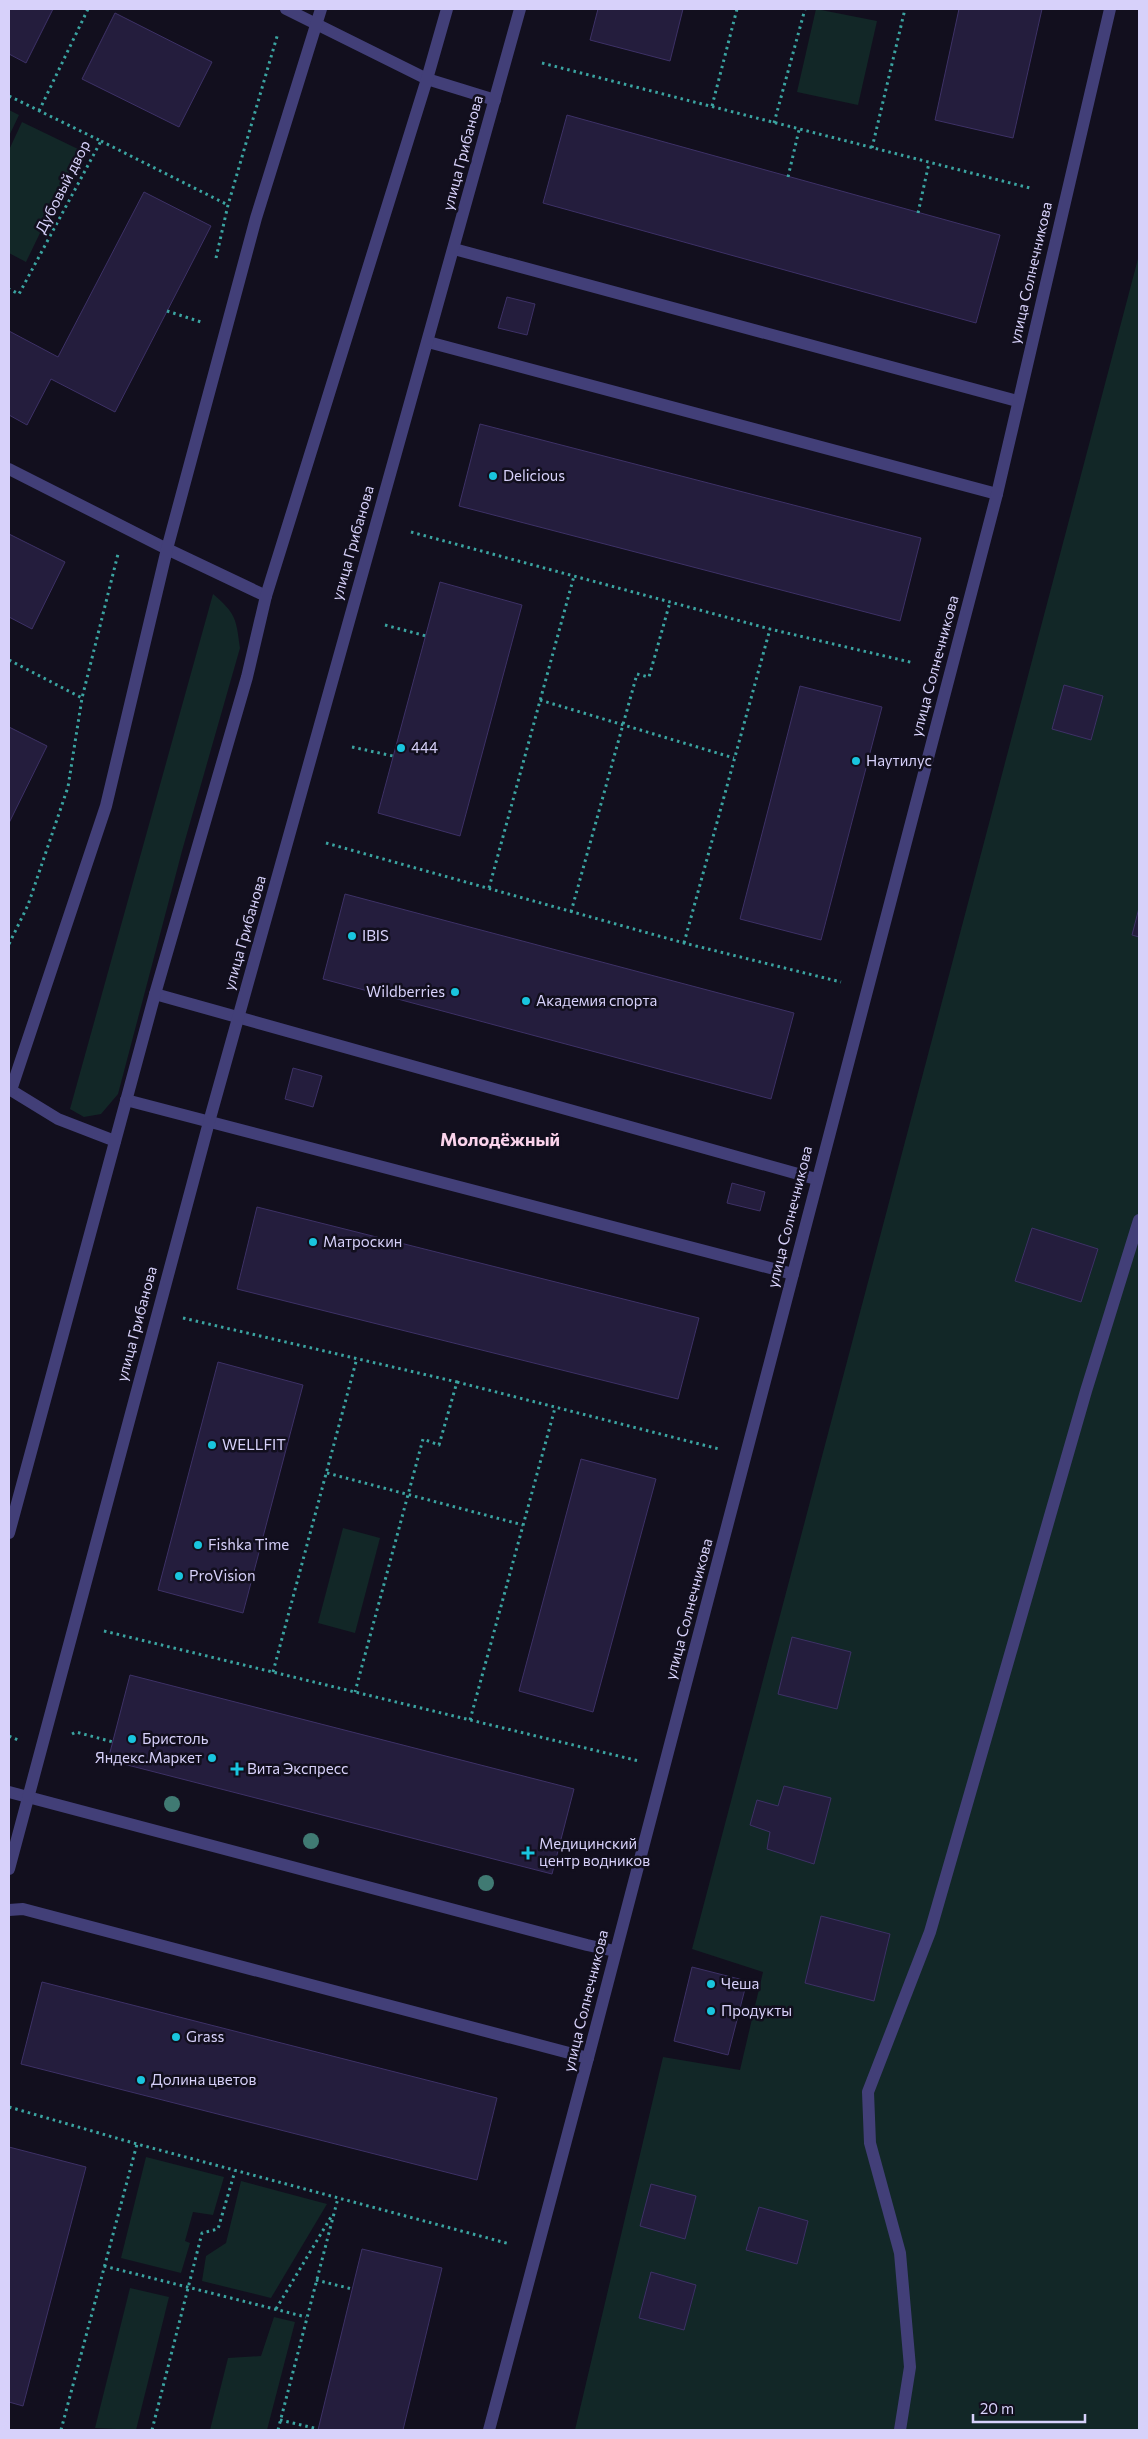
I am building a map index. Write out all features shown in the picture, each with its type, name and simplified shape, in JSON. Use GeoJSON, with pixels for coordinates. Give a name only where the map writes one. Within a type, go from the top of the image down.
{"type":"FeatureCollection","features":[{"type":"Feature","properties":{"kind":"street"},"geometry":{"type":"LineString","coordinates":[[286,9],[427,79],[495,100]]}},
{"type":"Feature","properties":{"kind":"street"},"geometry":{"type":"LineString","coordinates":[[115,1140],[58,1120],[10,1090],[106,806],[167,549],[256,218],[314,24],[321,9]]}},
{"type":"Feature","properties":{"kind":"street"},"geometry":{"type":"LineString","coordinates":[[9,1533],[155,994],[247,677],[266,596],[427,79],[447,9]]}},
{"type":"Feature","properties":{"kind":"street","name":"улица Грибанова"},"geometry":{"type":"LineString","coordinates":[[9,1869],[238,1016],[520,9]]}},
{"type":"Feature","properties":{"kind":"street","name":"улица Солнечникова"},"geometry":{"type":"LineString","coordinates":[[489,2430],[997,494],[1017,401],[1110,9]]}},
{"type":"Feature","properties":{"kind":"street"},"geometry":{"type":"LineString","coordinates":[[454,250],[1017,401]]}},
{"type":"Feature","properties":{"kind":"street"},"geometry":{"type":"LineString","coordinates":[[428,342],[997,494]]}},
{"type":"Feature","properties":{"kind":"street"},"geometry":{"type":"LineString","coordinates":[[9,469],[167,549],[266,596]]}},
{"type":"Feature","properties":{"kind":"street"},"geometry":{"type":"LineString","coordinates":[[155,994],[816,1179]]}},
{"type":"Feature","properties":{"kind":"street"},"geometry":{"type":"LineString","coordinates":[[126,1100],[793,1274]]}},
{"type":"Feature","properties":{"kind":"street"},"geometry":{"type":"LineString","coordinates":[[900,2430],[910,2367],[900,2253],[870,2143],[868,2092],[930,1932],[1086,1391],[1139,1220]]}},
{"type":"Feature","properties":{"kind":"street"},"geometry":{"type":"LineString","coordinates":[[9,1792],[615,1951]]}},
{"type":"Feature","properties":{"kind":"street"},"geometry":{"type":"LineString","coordinates":[[9,1910],[23,1909],[588,2058]]}},
{"type":"Feature","properties":{"kind":"path"},"geometry":{"type":"LineString","coordinates":[[39,111],[88,9]]}},
{"type":"Feature","properties":{"kind":"path"},"geometry":{"type":"LineString","coordinates":[[712,106],[737,9]]}},
{"type":"Feature","properties":{"kind":"path"},"geometry":{"type":"LineString","coordinates":[[774,123],[805,9]]}},
{"type":"Feature","properties":{"kind":"path"},"geometry":{"type":"LineString","coordinates":[[872,148],[905,9]]}},
{"type":"Feature","properties":{"kind":"path"},"geometry":{"type":"LineString","coordinates":[[542,63],[1030,188]]}},
{"type":"Feature","properties":{"kind":"path","name":"Дубовый двор"},"geometry":{"type":"LineString","coordinates":[[9,96],[101,141],[20,294],[9,289]]}},
{"type":"Feature","properties":{"kind":"path"},"geometry":{"type":"LineString","coordinates":[[788,177],[799,130]]}},
{"type":"Feature","properties":{"kind":"path"},"geometry":{"type":"LineString","coordinates":[[101,141],[256,218]]}},
{"type":"Feature","properties":{"kind":"path"},"geometry":{"type":"LineString","coordinates":[[918,213],[929,162]]}},
{"type":"Feature","properties":{"kind":"path"},"geometry":{"type":"LineString","coordinates":[[167,311],[201,322]]}},
{"type":"Feature","properties":{"kind":"path"},"geometry":{"type":"LineString","coordinates":[[9,944],[28,904],[68,787],[82,698],[124,526]]}},
{"type":"Feature","properties":{"kind":"path"},"geometry":{"type":"LineString","coordinates":[[411,532],[770,629],[914,663]]}},
{"type":"Feature","properties":{"kind":"path"},"geometry":{"type":"LineString","coordinates":[[489,888],[574,576]]}},
{"type":"Feature","properties":{"kind":"path"},"geometry":{"type":"LineString","coordinates":[[571,912],[637,674],[649,677],[670,602]]}},
{"type":"Feature","properties":{"kind":"path"},"geometry":{"type":"LineString","coordinates":[[385,625],[426,636]]}},
{"type":"Feature","properties":{"kind":"path"},"geometry":{"type":"LineString","coordinates":[[684,943],[770,629]]}},
{"type":"Feature","properties":{"kind":"path"},"geometry":{"type":"LineString","coordinates":[[9,660],[82,698]]}},
{"type":"Feature","properties":{"kind":"path"},"geometry":{"type":"LineString","coordinates":[[540,700],[734,758]]}},
{"type":"Feature","properties":{"kind":"path"},"geometry":{"type":"LineString","coordinates":[[352,747],[393,756]]}},
{"type":"Feature","properties":{"kind":"path"},"geometry":{"type":"LineString","coordinates":[[326,843],[684,943],[868,990]]}},
{"type":"Feature","properties":{"kind":"path"},"geometry":{"type":"LineString","coordinates":[[183,1318],[456,1382],[719,1449]]}},
{"type":"Feature","properties":{"kind":"path"},"geometry":{"type":"LineString","coordinates":[[273,1672],[357,1358]]}},
{"type":"Feature","properties":{"kind":"path"},"geometry":{"type":"LineString","coordinates":[[355,1692],[423,1439],[439,1445],[456,1382]]}},
{"type":"Feature","properties":{"kind":"path"},"geometry":{"type":"LineString","coordinates":[[470,1720],[555,1408]]}},
{"type":"Feature","properties":{"kind":"path"},"geometry":{"type":"LineString","coordinates":[[327,1473],[523,1525]]}},
{"type":"Feature","properties":{"kind":"path"},"geometry":{"type":"LineString","coordinates":[[104,1631],[639,1761]]}},
{"type":"Feature","properties":{"kind":"path"},"geometry":{"type":"LineString","coordinates":[[76,1732],[113,1742]]}},
{"type":"Feature","properties":{"kind":"path"},"geometry":{"type":"LineString","coordinates":[[9,2107],[235,2171],[510,2244]]}},
{"type":"Feature","properties":{"kind":"path"},"geometry":{"type":"LineString","coordinates":[[61,2430],[137,2144]]}},
{"type":"Feature","properties":{"kind":"path"},"geometry":{"type":"LineString","coordinates":[[152,2430],[202,2233],[218,2229],[235,2171]]}},
{"type":"Feature","properties":{"kind":"path"},"geometry":{"type":"LineString","coordinates":[[278,2430],[338,2198]]}},
{"type":"Feature","properties":{"kind":"path"},"geometry":{"type":"LineString","coordinates":[[276,2309],[334,2212]]}},
{"type":"Feature","properties":{"kind":"path"},"geometry":{"type":"LineString","coordinates":[[104,2266],[306,2317]]}},
{"type":"Feature","properties":{"kind":"path"},"geometry":{"type":"LineString","coordinates":[[316,2280],[352,2289]]}},
{"type":"Feature","properties":{"kind":"path"},"geometry":{"type":"LineString","coordinates":[[280,2420],[318,2429]]}},
{"type":"Feature","properties":{"kind":"green space"},"geometry":{"type":"Polygon","coordinates":[[[816,9],[877,21],[858,105],[797,92],[816,9]]]}},
{"type":"Feature","properties":{"kind":"green space"},"geometry":{"type":"Polygon","coordinates":[[[9,110],[19,115],[9,136],[9,110]]]}},
{"type":"Feature","properties":{"kind":"green space"},"geometry":{"type":"Polygon","coordinates":[[[22,122],[80,150],[26,262],[9,253],[9,150],[22,122]]]}},
{"type":"Feature","properties":{"kind":"green space"},"geometry":{"type":"Polygon","coordinates":[[[1139,255],[1139,2430],[575,2430],[663,2057],[740,2070],[763,1972],[692,1949],[1139,255]]]}},
{"type":"Feature","properties":{"kind":"green space"},"geometry":{"type":"Polygon","coordinates":[[[213,594],[234,617],[240,648],[182,851],[118,1094],[101,1114],[84,1117],[70,1109],[213,594]]]}},
{"type":"Feature","properties":{"kind":"green space"},"geometry":{"type":"Polygon","coordinates":[[[343,1528],[380,1538],[355,1633],[318,1623],[343,1528]]]}},
{"type":"Feature","properties":{"kind":"green space"},"geometry":{"type":"Polygon","coordinates":[[[146,2157],[224,2177],[213,2215],[193,2212],[185,2241],[190,2243],[181,2273],[121,2258],[146,2157]]]}},
{"type":"Feature","properties":{"kind":"green space"},"geometry":{"type":"Polygon","coordinates":[[[241,2181],[327,2204],[271,2298],[202,2281],[206,2256],[226,2243],[241,2181]]]}},
{"type":"Feature","properties":{"kind":"green space"},"geometry":{"type":"Polygon","coordinates":[[[130,2288],[169,2297],[136,2430],[95,2428],[130,2288]]]}},
{"type":"Feature","properties":{"kind":"green space"},"geometry":{"type":"Polygon","coordinates":[[[274,2317],[295,2322],[267,2430],[210,2430],[228,2358],[261,2356],[274,2317]]]}},
{"type":"Feature","properties":{"kind":"building"},"geometry":{"type":"Polygon","coordinates":[[[9,9],[53,9],[26,63],[9,54],[9,9]]]}},
{"type":"Feature","properties":{"kind":"building"},"geometry":{"type":"Polygon","coordinates":[[[598,9],[683,9],[670,61],[590,40],[598,9]]]}},
{"type":"Feature","properties":{"kind":"building"},"geometry":{"type":"Polygon","coordinates":[[[959,9],[1042,9],[1013,138],[935,120],[959,9]]]}},
{"type":"Feature","properties":{"kind":"building"},"geometry":{"type":"Polygon","coordinates":[[[115,13],[212,62],[179,127],[82,79],[115,13]]]}},
{"type":"Feature","properties":{"kind":"building"},"geometry":{"type":"Polygon","coordinates":[[[567,115],[1000,235],[976,323],[543,203],[567,115]]]}},
{"type":"Feature","properties":{"kind":"building"},"geometry":{"type":"Polygon","coordinates":[[[144,192],[211,226],[115,412],[51,379],[27,425],[9,415],[9,331],[58,357],[144,192]]]}},
{"type":"Feature","properties":{"kind":"building"},"geometry":{"type":"Polygon","coordinates":[[[507,297],[535,304],[527,335],[498,328],[507,297]]]}},
{"type":"Feature","properties":{"kind":"building"},"geometry":{"type":"Polygon","coordinates":[[[480,424],[921,538],[900,621],[459,506],[480,424]]]}},
{"type":"Feature","properties":{"kind":"building"},"geometry":{"type":"Polygon","coordinates":[[[9,534],[65,562],[32,629],[9,617],[9,534]]]}},
{"type":"Feature","properties":{"kind":"building"},"geometry":{"type":"Polygon","coordinates":[[[440,582],[522,605],[460,836],[378,813],[440,582]]]}},
{"type":"Feature","properties":{"kind":"building"},"geometry":{"type":"Polygon","coordinates":[[[1064,685],[1103,696],[1091,740],[1052,729],[1064,685]]]}},
{"type":"Feature","properties":{"kind":"building"},"geometry":{"type":"Polygon","coordinates":[[[800,686],[882,707],[821,940],[740,919],[800,686]]]}},
{"type":"Feature","properties":{"kind":"building"},"geometry":{"type":"Polygon","coordinates":[[[9,727],[47,746],[9,823],[9,727]]]}},
{"type":"Feature","properties":{"kind":"building"},"geometry":{"type":"Polygon","coordinates":[[[345,894],[794,1013],[771,1099],[323,979],[345,894]]]}},
{"type":"Feature","properties":{"kind":"building"},"geometry":{"type":"Polygon","coordinates":[[[1139,908],[1139,937],[1132,935],[1139,908]]]}},
{"type":"Feature","properties":{"kind":"building"},"geometry":{"type":"Polygon","coordinates":[[[293,1068],[322,1076],[313,1107],[285,1099],[293,1068]]]}},
{"type":"Feature","properties":{"kind":"building"},"geometry":{"type":"Polygon","coordinates":[[[732,1183],[765,1192],[760,1211],[727,1203],[732,1183]]]}},
{"type":"Feature","properties":{"kind":"building"},"geometry":{"type":"Polygon","coordinates":[[[257,1207],[699,1318],[678,1399],[237,1289],[257,1207]]]}},
{"type":"Feature","properties":{"kind":"building"},"geometry":{"type":"Polygon","coordinates":[[[1032,1228],[1098,1249],[1081,1302],[1015,1281],[1032,1228]]]}},
{"type":"Feature","properties":{"kind":"building"},"geometry":{"type":"Polygon","coordinates":[[[218,1362],[303,1385],[243,1613],[158,1590],[218,1362]]]}},
{"type":"Feature","properties":{"kind":"building"},"geometry":{"type":"Polygon","coordinates":[[[581,1459],[656,1479],[593,1712],[519,1691],[581,1459]]]}},
{"type":"Feature","properties":{"kind":"building"},"geometry":{"type":"Polygon","coordinates":[[[792,1637],[851,1652],[837,1709],[778,1694],[792,1637]]]}},
{"type":"Feature","properties":{"kind":"building"},"geometry":{"type":"Polygon","coordinates":[[[130,1675],[574,1789],[552,1874],[108,1760],[130,1675]]]}},
{"type":"Feature","properties":{"kind":"building"},"geometry":{"type":"Polygon","coordinates":[[[784,1786],[831,1798],[814,1864],[767,1849],[770,1832],[750,1825],[757,1800],[778,1806],[784,1786]]]}},
{"type":"Feature","properties":{"kind":"building"},"geometry":{"type":"Polygon","coordinates":[[[821,1916],[890,1934],[874,2001],[805,1983],[821,1916]]]}},
{"type":"Feature","properties":{"kind":"building","name":"Продукты"},"geometry":{"type":"Polygon","coordinates":[[[692,1967],[747,1981],[728,2055],[674,2041],[692,1967]]]}},
{"type":"Feature","properties":{"kind":"building"},"geometry":{"type":"Polygon","coordinates":[[[42,1982],[497,2098],[477,2180],[21,2064],[42,1982]]]}},
{"type":"Feature","properties":{"kind":"building"},"geometry":{"type":"Polygon","coordinates":[[[9,2147],[86,2167],[23,2406],[9,2402],[9,2147]]]}},
{"type":"Feature","properties":{"kind":"building"},"geometry":{"type":"Polygon","coordinates":[[[651,2184],[696,2196],[685,2239],[640,2226],[651,2184]]]}},
{"type":"Feature","properties":{"kind":"building"},"geometry":{"type":"Polygon","coordinates":[[[759,2207],[808,2221],[797,2264],[746,2250],[759,2207]]]}},
{"type":"Feature","properties":{"kind":"building"},"geometry":{"type":"Polygon","coordinates":[[[362,2249],[442,2268],[403,2430],[318,2430],[362,2249]]]}},
{"type":"Feature","properties":{"kind":"building"},"geometry":{"type":"Polygon","coordinates":[[[651,2272],[696,2285],[684,2330],[639,2318],[651,2272]]]}},
{"type":"Feature","properties":{"kind":"place","name":"Delicious"},"geometry":{"type":"Point","coordinates":[493,476]}},
{"type":"Feature","properties":{"kind":"place","name":"444"},"geometry":{"type":"Point","coordinates":[401,748]}},
{"type":"Feature","properties":{"kind":"place","name":"Наутилус"},"geometry":{"type":"Point","coordinates":[856,761]}},
{"type":"Feature","properties":{"kind":"place","name":"IBIS"},"geometry":{"type":"Point","coordinates":[352,936]}},
{"type":"Feature","properties":{"kind":"place","name":"Wildberries"},"geometry":{"type":"Point","coordinates":[455,992]}},
{"type":"Feature","properties":{"kind":"place","name":"Академия спорта"},"geometry":{"type":"Point","coordinates":[526,1001]}},
{"type":"Feature","properties":{"kind":"place","name":"Матроскин"},"geometry":{"type":"Point","coordinates":[313,1242]}},
{"type":"Feature","properties":{"kind":"place","name":"WELLFIT"},"geometry":{"type":"Point","coordinates":[212,1445]}},
{"type":"Feature","properties":{"kind":"place","name":"Fishka Time"},"geometry":{"type":"Point","coordinates":[198,1545]}},
{"type":"Feature","properties":{"kind":"place","name":"ProVision"},"geometry":{"type":"Point","coordinates":[179,1576]}},
{"type":"Feature","properties":{"kind":"place","name":"Бристоль"},"geometry":{"type":"Point","coordinates":[132,1739]}},
{"type":"Feature","properties":{"kind":"place","name":"Яндекс.Маркет"},"geometry":{"type":"Point","coordinates":[212,1758]}},
{"type":"Feature","properties":{"kind":"place","name":"Вита Экспресс"},"geometry":{"type":"Point","coordinates":[237,1769]}},
{"type":"Feature","properties":{"kind":"place","name":"Медицинский центр водников"},"geometry":{"type":"Point","coordinates":[528,1853]}},
{"type":"Feature","properties":{"kind":"place","name":"Чеша"},"geometry":{"type":"Point","coordinates":[711,1984]}},
{"type":"Feature","properties":{"kind":"place","name":"Продукты"},"geometry":{"type":"Point","coordinates":[711,2011]}},
{"type":"Feature","properties":{"kind":"place","name":"Grass"},"geometry":{"type":"Point","coordinates":[176,2037]}},
{"type":"Feature","properties":{"kind":"place","name":"Долина цветов"},"geometry":{"type":"Point","coordinates":[141,2080]}},
{"type":"Feature","properties":{"kind":"district","name":"Молодёжный"},"geometry":{"type":"Point","coordinates":[500,1140]}}]}
